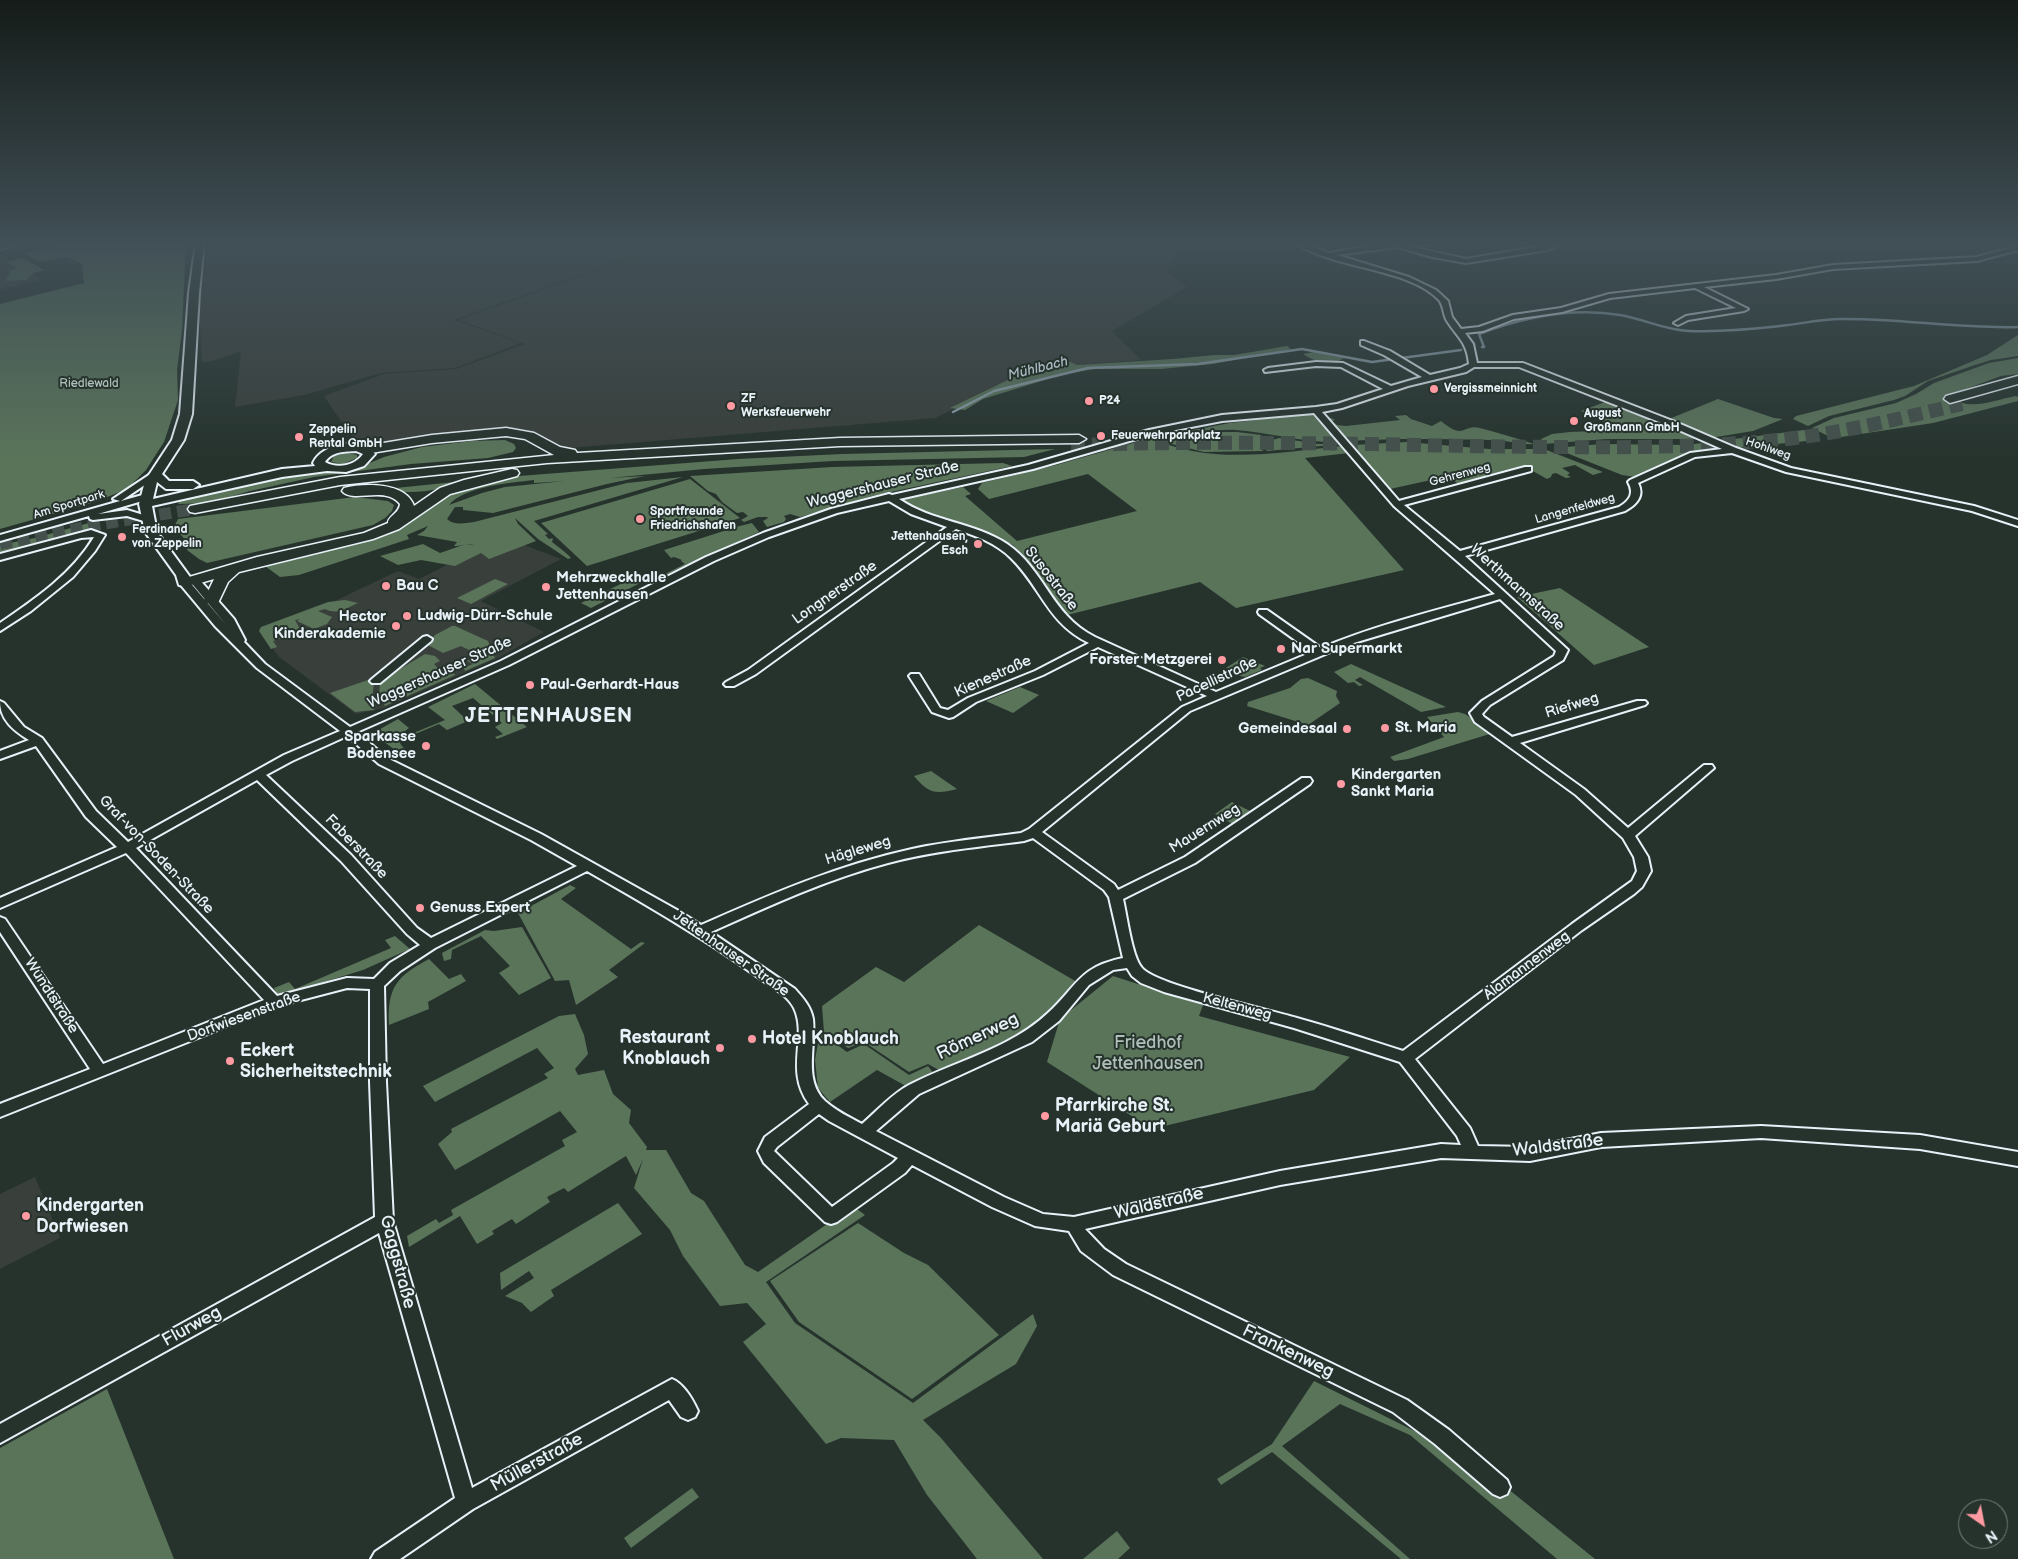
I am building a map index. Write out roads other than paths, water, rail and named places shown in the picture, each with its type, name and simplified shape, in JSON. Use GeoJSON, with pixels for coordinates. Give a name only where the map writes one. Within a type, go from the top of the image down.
{"type":"FeatureCollection","features":[{"type":"Feature","properties":{"kind":"highway"},"geometry":{"type":"LineString","coordinates":[[1950,399],[2018,380]]}},
{"type":"Feature","properties":{"kind":"highway"},"geometry":{"type":"LineString","coordinates":[[1962,404],[2018,388]]}},
{"type":"Feature","properties":{"kind":"highway"},"geometry":{"type":"LineString","coordinates":[[365,455],[453,437],[506,432],[529,436],[556,451],[566,453],[634,453]]}},
{"type":"Feature","properties":{"kind":"highway"},"geometry":{"type":"LineString","coordinates":[[365,455],[416,446],[485,438],[507,438],[515,440],[522,445],[519,453],[507,460],[448,469]]}},
{"type":"Feature","properties":{"kind":"highway"},"geometry":{"type":"LineString","coordinates":[[874,441],[1075,442],[794,451],[644,460],[524,470],[195,509],[330,482],[448,469],[634,453],[874,441]]}},
{"type":"Feature","properties":{"kind":"highway"},"geometry":{"type":"LineString","coordinates":[[187,579],[368,536],[402,522],[445,491],[476,481],[524,470]]}},
{"type":"Feature","properties":{"kind":"highway"},"geometry":{"type":"LineString","coordinates":[[187,579],[358,536],[393,522],[405,514],[407,510],[406,500],[396,494],[349,491]]}},
{"type":"Feature","properties":{"kind":"highway"},"geometry":{"type":"LineString","coordinates":[[212,600],[223,576],[246,564]]}},
{"type":"Feature","properties":{"kind":"main road"},"geometry":{"type":"LineString","coordinates":[[187,579],[159,545],[148,522],[145,501],[151,481],[178,440],[186,414],[193,315]]}},
{"type":"Feature","properties":{"kind":"main road"},"geometry":{"type":"LineString","coordinates":[[145,501],[300,469],[323,462],[342,449],[365,455]]}},
{"type":"Feature","properties":{"kind":"main road"},"geometry":{"type":"LineString","coordinates":[[145,501],[202,485],[323,462],[350,467],[365,455]]}},
{"type":"Feature","properties":{"kind":"main road"},"geometry":{"type":"LineString","coordinates":[[156,474],[166,485],[202,485]]}},
{"type":"Feature","properties":{"kind":"main road"},"geometry":{"type":"LineString","coordinates":[[148,522],[167,505],[190,492]]}},
{"type":"Feature","properties":{"kind":"street"},"geometry":{"type":"LineString","coordinates":[[1448,315],[1448,318],[1460,331],[1472,349],[1473,365]]}},
{"type":"Feature","properties":{"kind":"street"},"geometry":{"type":"LineString","coordinates":[[1460,331],[1480,328],[1513,317],[1529,315]]}},
{"type":"Feature","properties":{"kind":"street"},"geometry":{"type":"LineString","coordinates":[[1678,323],[1686,318],[1707,315]]}},
{"type":"Feature","properties":{"kind":"street"},"geometry":{"type":"LineString","coordinates":[[1364,343],[1397,359],[1429,378]]}},
{"type":"Feature","properties":{"kind":"street"},"geometry":{"type":"LineString","coordinates":[[1268,370],[1316,364],[1343,365],[1390,389]]}},
{"type":"Feature","properties":{"kind":"street","name":"Waggershauser Straße"},"geometry":{"type":"LineString","coordinates":[[0,903],[128,847],[258,774],[348,731],[505,663],[718,555],[797,524],[834,511],[889,497],[1030,467],[1113,442],[1184,425],[1259,414],[1316,410],[1357,401],[1390,389],[1473,365],[1520,365]]}},
{"type":"Feature","properties":{"kind":"street","name":"Hohlweg"},"geometry":{"type":"LineString","coordinates":[[1520,365],[1675,425],[1733,450],[1803,474],[1959,505],[2018,523]]}},
{"type":"Feature","properties":{"kind":"street","name":"Werthmannstraße"},"geometry":{"type":"LineString","coordinates":[[1316,410],[1397,504],[1458,555],[1562,650],[1559,658],[1476,712],[1479,719],[1512,741],[1580,792],[1628,836],[1641,857],[1644,870]]}},
{"type":"Feature","properties":{"kind":"street","name":"Langenfeldweg"},"geometry":{"type":"LineString","coordinates":[[1458,555],[1622,508],[1632,502],[1636,492],[1636,486],[1633,482],[1693,455],[1733,450]]}},
{"type":"Feature","properties":{"kind":"street","name":"Gehrenweg"},"geometry":{"type":"LineString","coordinates":[[1397,504],[1528,469]]}},
{"type":"Feature","properties":{"kind":"street"},"geometry":{"type":"LineString","coordinates":[[96,510],[129,494],[156,474]]}},
{"type":"Feature","properties":{"kind":"street","name":"Susostraße"},"geometry":{"type":"LineString","coordinates":[[889,497],[901,507],[981,534],[1010,551],[1028,571],[1058,616],[1074,630],[1098,643],[1198,686],[1215,696]]}},
{"type":"Feature","properties":{"kind":"street","name":"Am Sportpark"},"geometry":{"type":"LineString","coordinates":[[0,538],[47,526],[96,510],[145,501]]}},
{"type":"Feature","properties":{"kind":"street","name":"Am Sportpark"},"geometry":{"type":"LineString","coordinates":[[0,538],[145,501]]}},
{"type":"Feature","properties":{"kind":"street"},"geometry":{"type":"LineString","coordinates":[[88,517],[127,513],[148,522]]}},
{"type":"Feature","properties":{"kind":"street","name":"Longnerstraße"},"geometry":{"type":"LineString","coordinates":[[730,684],[752,672],[956,525]]}},
{"type":"Feature","properties":{"kind":"street"},"geometry":{"type":"LineString","coordinates":[[0,557],[80,535],[91,533],[100,535],[69,575],[37,603],[0,628]]}},
{"type":"Feature","properties":{"kind":"street"},"geometry":{"type":"LineString","coordinates":[[187,579],[212,600],[230,622],[245,648]]}},
{"type":"Feature","properties":{"kind":"street"},"geometry":{"type":"LineString","coordinates":[[187,579],[219,624],[245,648]]}},
{"type":"Feature","properties":{"kind":"street","name":"Pacellistraße"},"geometry":{"type":"LineString","coordinates":[[1034,832],[1186,709],[1343,643],[1501,596]]}},
{"type":"Feature","properties":{"kind":"street"},"geometry":{"type":"LineString","coordinates":[[1263,612],[1320,653]]}},
{"type":"Feature","properties":{"kind":"street","name":"Kienestraße"},"geometry":{"type":"LineString","coordinates":[[915,676],[936,710],[949,714],[972,700],[1039,673],[1098,643]]}},
{"type":"Feature","properties":{"kind":"street"},"geometry":{"type":"LineString","coordinates":[[376,681],[426,645]]}},
{"type":"Feature","properties":{"kind":"street","name":"Jettenhauser Straße"},"geometry":{"type":"LineString","coordinates":[[245,648],[261,666],[348,731],[384,761],[536,836],[700,931],[790,994],[800,1004],[805,1018],[804,1071],[809,1092],[819,1105],[835,1117],[998,1202],[1042,1221],[1074,1224]]}},
{"type":"Feature","properties":{"kind":"street","name":"Riefweg"},"geometry":{"type":"LineString","coordinates":[[1512,741],[1641,703]]}},
{"type":"Feature","properties":{"kind":"street","name":"Graf-von-Soden-Straße"},"geometry":{"type":"LineString","coordinates":[[0,705],[20,730],[38,741],[91,814],[122,844],[128,847],[274,1002]]}},
{"type":"Feature","properties":{"kind":"street"},"geometry":{"type":"LineString","coordinates":[[0,755],[38,741]]}},
{"type":"Feature","properties":{"kind":"street"},"geometry":{"type":"LineString","coordinates":[[1628,836],[1708,768]]}},
{"type":"Feature","properties":{"kind":"street","name":"Faberstraße"},"geometry":{"type":"LineString","coordinates":[[258,774],[346,858],[412,931],[430,944]]}},
{"type":"Feature","properties":{"kind":"street","name":"Mauernweg"},"geometry":{"type":"LineString","coordinates":[[1116,897],[1190,860],[1306,781]]}},
{"type":"Feature","properties":{"kind":"street"},"geometry":{"type":"LineString","coordinates":[[1034,832],[1103,882],[1116,897]]}},
{"type":"Feature","properties":{"kind":"street","name":"Hägleweg"},"geometry":{"type":"LineString","coordinates":[[700,931],[807,884],[858,867],[911,853],[1024,837],[1034,832]]}},
{"type":"Feature","properties":{"kind":"street"},"geometry":{"type":"LineString","coordinates":[[377,984],[395,967],[430,944],[587,866]]}},
{"type":"Feature","properties":{"kind":"street","name":"Alamannenweg"},"geometry":{"type":"LineString","coordinates":[[1406,1058],[1578,927],[1630,891],[1637,884],[1644,870]]}},
{"type":"Feature","properties":{"kind":"street","name":"Keltenweg"},"geometry":{"type":"LineString","coordinates":[[1116,897],[1124,939],[1131,962],[1137,972],[1146,979],[1169,988],[1296,1023],[1406,1058]]}},
{"type":"Feature","properties":{"kind":"street","name":"Wundtstraße"},"geometry":{"type":"LineString","coordinates":[[0,922],[28,961],[100,1071]]}},
{"type":"Feature","properties":{"kind":"street","name":"Römerweg"},"geometry":{"type":"LineString","coordinates":[[863,1132],[913,1090],[1027,1038],[1054,1017],[1084,981],[1109,966],[1131,962]]}},
{"type":"Feature","properties":{"kind":"street","name":"Dorfwiesenstraße"},"geometry":{"type":"LineString","coordinates":[[0,1111],[274,1002],[347,983],[377,984]]}},
{"type":"Feature","properties":{"kind":"street","name":"Gaggstraße"},"geometry":{"type":"LineString","coordinates":[[377,984],[378,1082],[384,1221],[466,1502]]}},
{"type":"Feature","properties":{"kind":"street"},"geometry":{"type":"LineString","coordinates":[[1406,1058],[1464,1133],[1472,1151]]}},
{"type":"Feature","properties":{"kind":"street"},"geometry":{"type":"LineString","coordinates":[[819,1105],[770,1142],[766,1151],[770,1158],[831,1217],[899,1168],[909,1156]]}},
{"type":"Feature","properties":{"kind":"street","name":"Waldstraße"},"geometry":{"type":"LineString","coordinates":[[1074,1224],[1289,1176],[1401,1156],[1441,1151],[1530,1154],[1601,1140],[1761,1132],[1920,1142],[2018,1159]]}},
{"type":"Feature","properties":{"kind":"street","name":"Flurweg"},"geometry":{"type":"LineString","coordinates":[[0,1434],[384,1221]]}},
{"type":"Feature","properties":{"kind":"street","name":"Frankenweg"},"geometry":{"type":"LineString","coordinates":[[1074,1224],[1082,1241],[1120,1272],[1155,1286],[1400,1406],[1442,1437],[1500,1487]]}},
{"type":"Feature","properties":{"kind":"street","name":"Müllerstraße"},"geometry":{"type":"LineString","coordinates":[[382,1559],[466,1502],[672,1388],[688,1411]]}},
{"type":"Feature","properties":{"kind":"waterway","name":"Mühlbach"},"geometry":{"type":"LineString","coordinates":[[1482,347],[1484,347],[1479,334],[1530,318],[1550,315]]}},
{"type":"Feature","properties":{"kind":"waterway","name":"Mühlbach"},"geometry":{"type":"LineString","coordinates":[[1618,315],[1671,329],[1689,331],[1751,329],[1840,319],[2018,327]]}},
{"type":"Feature","properties":{"kind":"waterway","name":"Mühlbach"},"geometry":{"type":"LineString","coordinates":[[953,412],[994,391],[1088,368],[1198,364],[1302,349],[1372,362],[1461,350]]}},
{"type":"Feature","properties":{"kind":"tunnel"},"geometry":{"type":"LineString","coordinates":[[1071,445],[1318,443],[1661,447],[1777,440],[1824,434],[1962,404]]}},
{"type":"Feature","properties":{"kind":"tunnel"},"geometry":{"type":"LineString","coordinates":[[0,544],[101,524],[195,509]]}},
{"type":"Feature","properties":{"kind":"place","name":"Vergissmeinnicht"},"geometry":{"type":"Point","coordinates":[1434,389]}},
{"type":"Feature","properties":{"kind":"place","name":"P24"},"geometry":{"type":"Point","coordinates":[1089,401]}},
{"type":"Feature","properties":{"kind":"place","name":"ZF Werksfeuerwehr"},"geometry":{"type":"Point","coordinates":[731,406]}},
{"type":"Feature","properties":{"kind":"place","name":"August Großmann GmbH"},"geometry":{"type":"Point","coordinates":[1574,421]}},
{"type":"Feature","properties":{"kind":"place","name":"Feuerwehrparkplatz"},"geometry":{"type":"Point","coordinates":[1101,436]}},
{"type":"Feature","properties":{"kind":"place","name":"Zeppelin Rental GmbH"},"geometry":{"type":"Point","coordinates":[299,437]}},
{"type":"Feature","properties":{"kind":"place","name":"Sportfreunde Friedrichshafen"},"geometry":{"type":"Point","coordinates":[640,519]}},
{"type":"Feature","properties":{"kind":"place","name":"Ferdinand von Zeppelin"},"geometry":{"type":"Point","coordinates":[122,537]}},
{"type":"Feature","properties":{"kind":"place","name":"Jettenhausen, Esch"},"geometry":{"type":"Point","coordinates":[978,544]}},
{"type":"Feature","properties":{"kind":"place","name":"Bau C"},"geometry":{"type":"Point","coordinates":[386,586]}},
{"type":"Feature","properties":{"kind":"place","name":"Mehrzweckhalle Jettenhausen"},"geometry":{"type":"Point","coordinates":[546,587]}},
{"type":"Feature","properties":{"kind":"place","name":"Ludwig-Dürr-Schule"},"geometry":{"type":"Point","coordinates":[407,616]}},
{"type":"Feature","properties":{"kind":"place","name":"Hector Kinderakademie"},"geometry":{"type":"Point","coordinates":[396,626]}},
{"type":"Feature","properties":{"kind":"place","name":"Nar Supermarkt"},"geometry":{"type":"Point","coordinates":[1281,649]}},
{"type":"Feature","properties":{"kind":"place","name":"Forster Metzgerei"},"geometry":{"type":"Point","coordinates":[1222,660]}},
{"type":"Feature","properties":{"kind":"place","name":"Paul-Gerhardt-Haus"},"geometry":{"type":"Point","coordinates":[530,685]}},
{"type":"Feature","properties":{"kind":"place","name":"St. Maria"},"geometry":{"type":"Point","coordinates":[1385,728]}},
{"type":"Feature","properties":{"kind":"place","name":"Gemeindesaal"},"geometry":{"type":"Point","coordinates":[1347,729]}},
{"type":"Feature","properties":{"kind":"place","name":"Sparkasse Bodensee"},"geometry":{"type":"Point","coordinates":[426,746]}},
{"type":"Feature","properties":{"kind":"place","name":"Kindergarten Sankt Maria"},"geometry":{"type":"Point","coordinates":[1341,784]}},
{"type":"Feature","properties":{"kind":"place","name":"Genuss Expert"},"geometry":{"type":"Point","coordinates":[420,908]}},
{"type":"Feature","properties":{"kind":"place","name":"Hotel Knoblauch"},"geometry":{"type":"Point","coordinates":[752,1039]}},
{"type":"Feature","properties":{"kind":"place","name":"Restaurant Knoblauch"},"geometry":{"type":"Point","coordinates":[720,1048]}},
{"type":"Feature","properties":{"kind":"place","name":"Eckert Sicherheitstechnik"},"geometry":{"type":"Point","coordinates":[230,1061]}},
{"type":"Feature","properties":{"kind":"place","name":"Pfarrkirche St. Mariä Geburt"},"geometry":{"type":"Point","coordinates":[1045,1116]}},
{"type":"Feature","properties":{"kind":"place","name":"Kindergarten Dorfwiesen"},"geometry":{"type":"Point","coordinates":[26,1216]}},
{"type":"Feature","properties":{"kind":"district","name":"JETTENHAUSEN"},"geometry":{"type":"Point","coordinates":[549,717]}},
{"type":"Feature","properties":{"kind":"park label","name":"Riedlewald"},"geometry":{"type":"Point","coordinates":[89,384]}},
{"type":"Feature","properties":{"kind":"park label","name":"Friedhof Jettenhausen"},"geometry":{"type":"Point","coordinates":[1148,1053]}}]}
